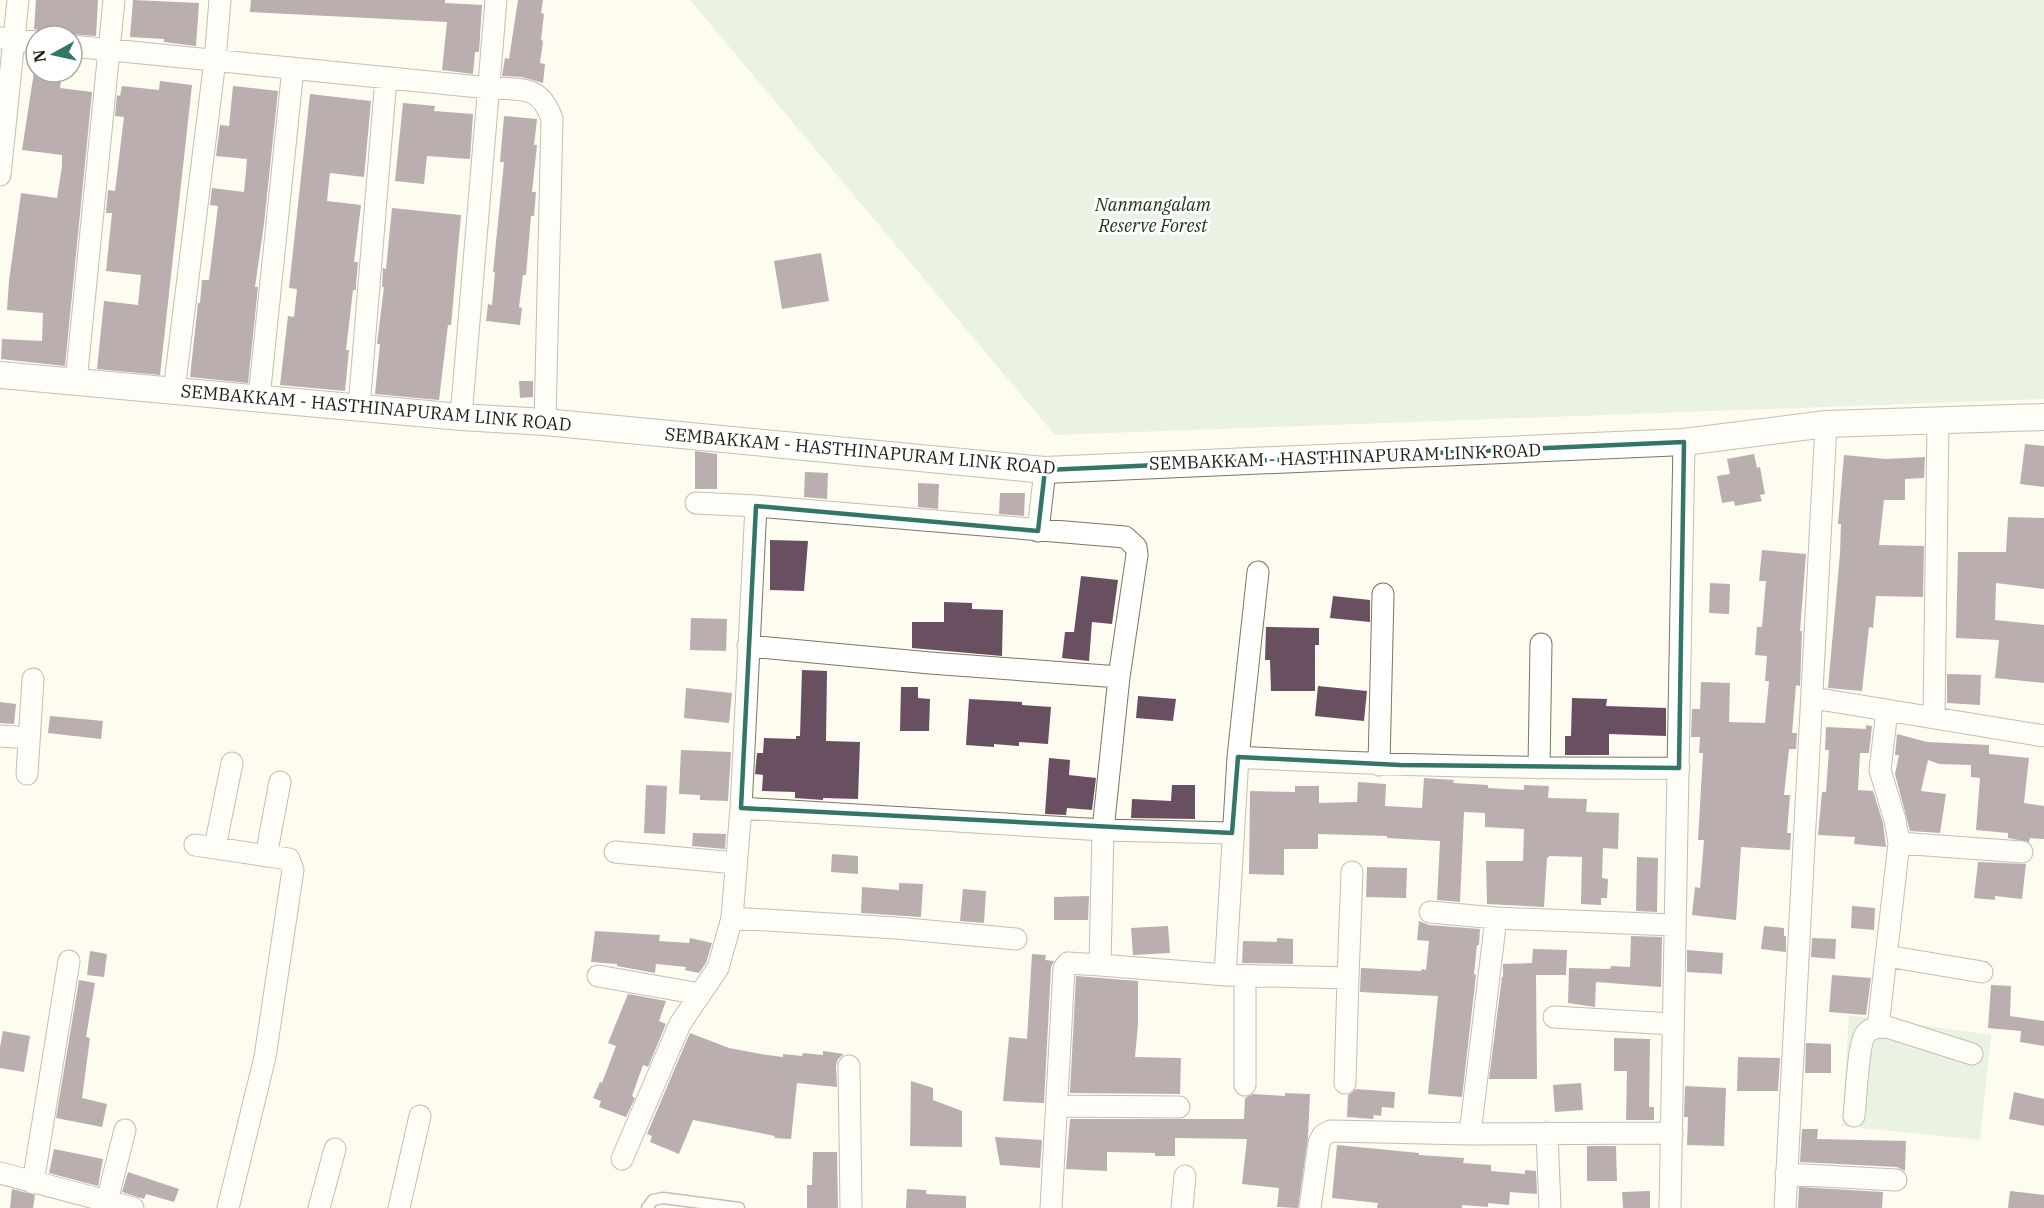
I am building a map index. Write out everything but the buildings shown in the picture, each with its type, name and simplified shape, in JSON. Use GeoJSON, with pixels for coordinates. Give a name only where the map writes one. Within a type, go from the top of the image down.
{"type":"FeatureCollection","features":[{"type":"Feature","properties":{"kind":"street"},"geometry":{"type":"LineString","coordinates":[[0,175],[7,39],[18,0]]}},
{"type":"Feature","properties":{"kind":"street"},"geometry":{"type":"LineString","coordinates":[[76,382],[114,0]]}},
{"type":"Feature","properties":{"kind":"street"},"geometry":{"type":"LineString","coordinates":[[174,391],[215,60],[220,0]]}},
{"type":"Feature","properties":{"kind":"street"},"geometry":{"type":"LineString","coordinates":[[461,417],[496,0]]}},
{"type":"Feature","properties":{"kind":"street"},"geometry":{"type":"LineString","coordinates":[[7,39],[24,41]]}},
{"type":"Feature","properties":{"kind":"street"},"geometry":{"type":"LineString","coordinates":[[84,47],[527,91],[539,95],[547,104],[552,119],[545,422]]}},
{"type":"Feature","properties":{"kind":"street"},"geometry":{"type":"LineString","coordinates":[[259,398],[293,68]]}},
{"type":"Feature","properties":{"kind":"street"},"geometry":{"type":"LineString","coordinates":[[359,408],[386,78]]}},
{"type":"Feature","properties":{"kind":"street","name":"SEMBAKKAM - HASTHINAPURAM LINK ROAD"},"geometry":{"type":"LineString","coordinates":[[0,375],[461,417],[545,422],[1045,470],[1684,442],[1827,424],[2044,417]]}},
{"type":"Feature","properties":{"kind":"street"},"geometry":{"type":"LineString","coordinates":[[1934,717],[1938,421]]}},
{"type":"Feature","properties":{"kind":"street"},"geometry":{"type":"LineString","coordinates":[[1785,1208],[1827,424]]}},
{"type":"Feature","properties":{"kind":"street"},"geometry":{"type":"LineString","coordinates":[[1670,1208],[1684,442]]}},
{"type":"Feature","properties":{"kind":"street"},"geometry":{"type":"LineString","coordinates":[[1038,531],[1045,470]]}},
{"type":"Feature","properties":{"kind":"street"},"geometry":{"type":"LineString","coordinates":[[696,503],[1125,537],[1136,547],[1137,555],[1119,677],[1103,830],[1100,965]]}},
{"type":"Feature","properties":{"kind":"street"},"geometry":{"type":"LineString","coordinates":[[622,1160],[680,1024],[718,968],[732,918],[741,808],[756,507]]}},
{"type":"Feature","properties":{"kind":"street"},"geometry":{"type":"LineString","coordinates":[[1245,1085],[1235,976],[1232,833],[1258,572]]}},
{"type":"Feature","properties":{"kind":"street"},"geometry":{"type":"LineString","coordinates":[[1379,765],[1383,594]]}},
{"type":"Feature","properties":{"kind":"street"},"geometry":{"type":"LineString","coordinates":[[1539,768],[1542,644]]}},
{"type":"Feature","properties":{"kind":"street"},"geometry":{"type":"LineString","coordinates":[[748,646],[1119,677]]}},
{"type":"Feature","properties":{"kind":"street"},"geometry":{"type":"LineString","coordinates":[[27,774],[33,679]]}},
{"type":"Feature","properties":{"kind":"street"},"geometry":{"type":"LineString","coordinates":[[1813,698],[2044,731]]}},
{"type":"Feature","properties":{"kind":"street"},"geometry":{"type":"LineString","coordinates":[[1878,1027],[1899,843],[1895,820],[1880,770],[1887,710]]}},
{"type":"Feature","properties":{"kind":"street"},"geometry":{"type":"LineString","coordinates":[[0,736],[29,738]]}},
{"type":"Feature","properties":{"kind":"street"},"geometry":{"type":"LineString","coordinates":[[1238,757],[1379,765],[1679,768]]}},
{"type":"Feature","properties":{"kind":"street"},"geometry":{"type":"LineString","coordinates":[[228,1208],[266,1057],[293,870],[290,859],[205,846],[232,763]]}},
{"type":"Feature","properties":{"kind":"street"},"geometry":{"type":"LineString","coordinates":[[266,856],[280,782]]}},
{"type":"Feature","properties":{"kind":"street"},"geometry":{"type":"LineString","coordinates":[[741,808],[1103,830],[1232,833]]}},
{"type":"Feature","properties":{"kind":"street"},"geometry":{"type":"LineString","coordinates":[[1899,843],[2022,852]]}},
{"type":"Feature","properties":{"kind":"street"},"geometry":{"type":"LineString","coordinates":[[615,852],[736,863]]}},
{"type":"Feature","properties":{"kind":"street"},"geometry":{"type":"LineString","coordinates":[[1346,1083],[1352,872]]}},
{"type":"Feature","properties":{"kind":"street"},"geometry":{"type":"LineString","coordinates":[[1430,912],[1496,918],[1674,925]]}},
{"type":"Feature","properties":{"kind":"street"},"geometry":{"type":"LineString","coordinates":[[732,918],[896,928],[1016,939]]}},
{"type":"Feature","properties":{"kind":"street"},"geometry":{"type":"LineString","coordinates":[[1470,1134],[1496,918]]}},
{"type":"Feature","properties":{"kind":"street"},"geometry":{"type":"LineString","coordinates":[[1887,956],[1982,972]]}},
{"type":"Feature","properties":{"kind":"street"},"geometry":{"type":"LineString","coordinates":[[33,1183],[69,961]]}},
{"type":"Feature","properties":{"kind":"street"},"geometry":{"type":"LineString","coordinates":[[1051,1208],[1064,968],[1068,963],[1235,976],[1348,978]]}},
{"type":"Feature","properties":{"kind":"street"},"geometry":{"type":"LineString","coordinates":[[598,976],[700,994]]}},
{"type":"Feature","properties":{"kind":"street"},"geometry":{"type":"LineString","coordinates":[[1554,1017],[1673,1024]]}},
{"type":"Feature","properties":{"kind":"street"},"geometry":{"type":"LineString","coordinates":[[1854,1116],[1864,1035],[1878,1027],[1904,1032],[1972,1054]]}},
{"type":"Feature","properties":{"kind":"street"},"geometry":{"type":"LineString","coordinates":[[849,1066],[851,1208]]}},
{"type":"Feature","properties":{"kind":"street"},"geometry":{"type":"LineString","coordinates":[[1057,1106],[1179,1107]]}},
{"type":"Feature","properties":{"kind":"street"},"geometry":{"type":"LineString","coordinates":[[399,1208],[420,1116]]}},
{"type":"Feature","properties":{"kind":"street"},"geometry":{"type":"LineString","coordinates":[[107,1201],[125,1130]]}},
{"type":"Feature","properties":{"kind":"street"},"geometry":{"type":"LineString","coordinates":[[1310,1208],[1319,1143],[1327,1132],[1336,1130],[1470,1134],[1672,1133]]}},
{"type":"Feature","properties":{"kind":"street"},"geometry":{"type":"LineString","coordinates":[[1547,1134],[1550,1208]]}},
{"type":"Feature","properties":{"kind":"street"},"geometry":{"type":"LineString","coordinates":[[319,1208],[335,1149]]}},
{"type":"Feature","properties":{"kind":"street"},"geometry":{"type":"LineString","coordinates":[[0,1173],[133,1208]]}},
{"type":"Feature","properties":{"kind":"street"},"geometry":{"type":"LineString","coordinates":[[1786,1174],[1896,1180]]}},
{"type":"Feature","properties":{"kind":"street"},"geometry":{"type":"LineString","coordinates":[[1182,1208],[1185,1176]]}},
{"type":"Feature","properties":{"kind":"lane"},"geometry":{"type":"LineString","coordinates":[[647,1208],[653,1200],[663,1198],[739,1208]]}},
{"type":"Feature","properties":{"kind":"highlighted area"},"geometry":{"type":"Polygon","coordinates":[[[1684,442],[1679,768],[1400,765],[1238,757],[1232,833],[741,808],[756,506],[1038,531],[1045,470],[1684,442]]]}},
{"type":"Feature","properties":{"kind":"green space","name":"Nanmangalam Reserve Forest"},"geometry":{"type":"Polygon","coordinates":[[[690,0],[2044,0],[2044,399],[1055,435],[690,0]]]}},
{"type":"Feature","properties":{"kind":"green space"},"geometry":{"type":"Polygon","coordinates":[[[1849,1015],[1991,1035],[1980,1140],[1842,1126],[1849,1015]]]}}]}
